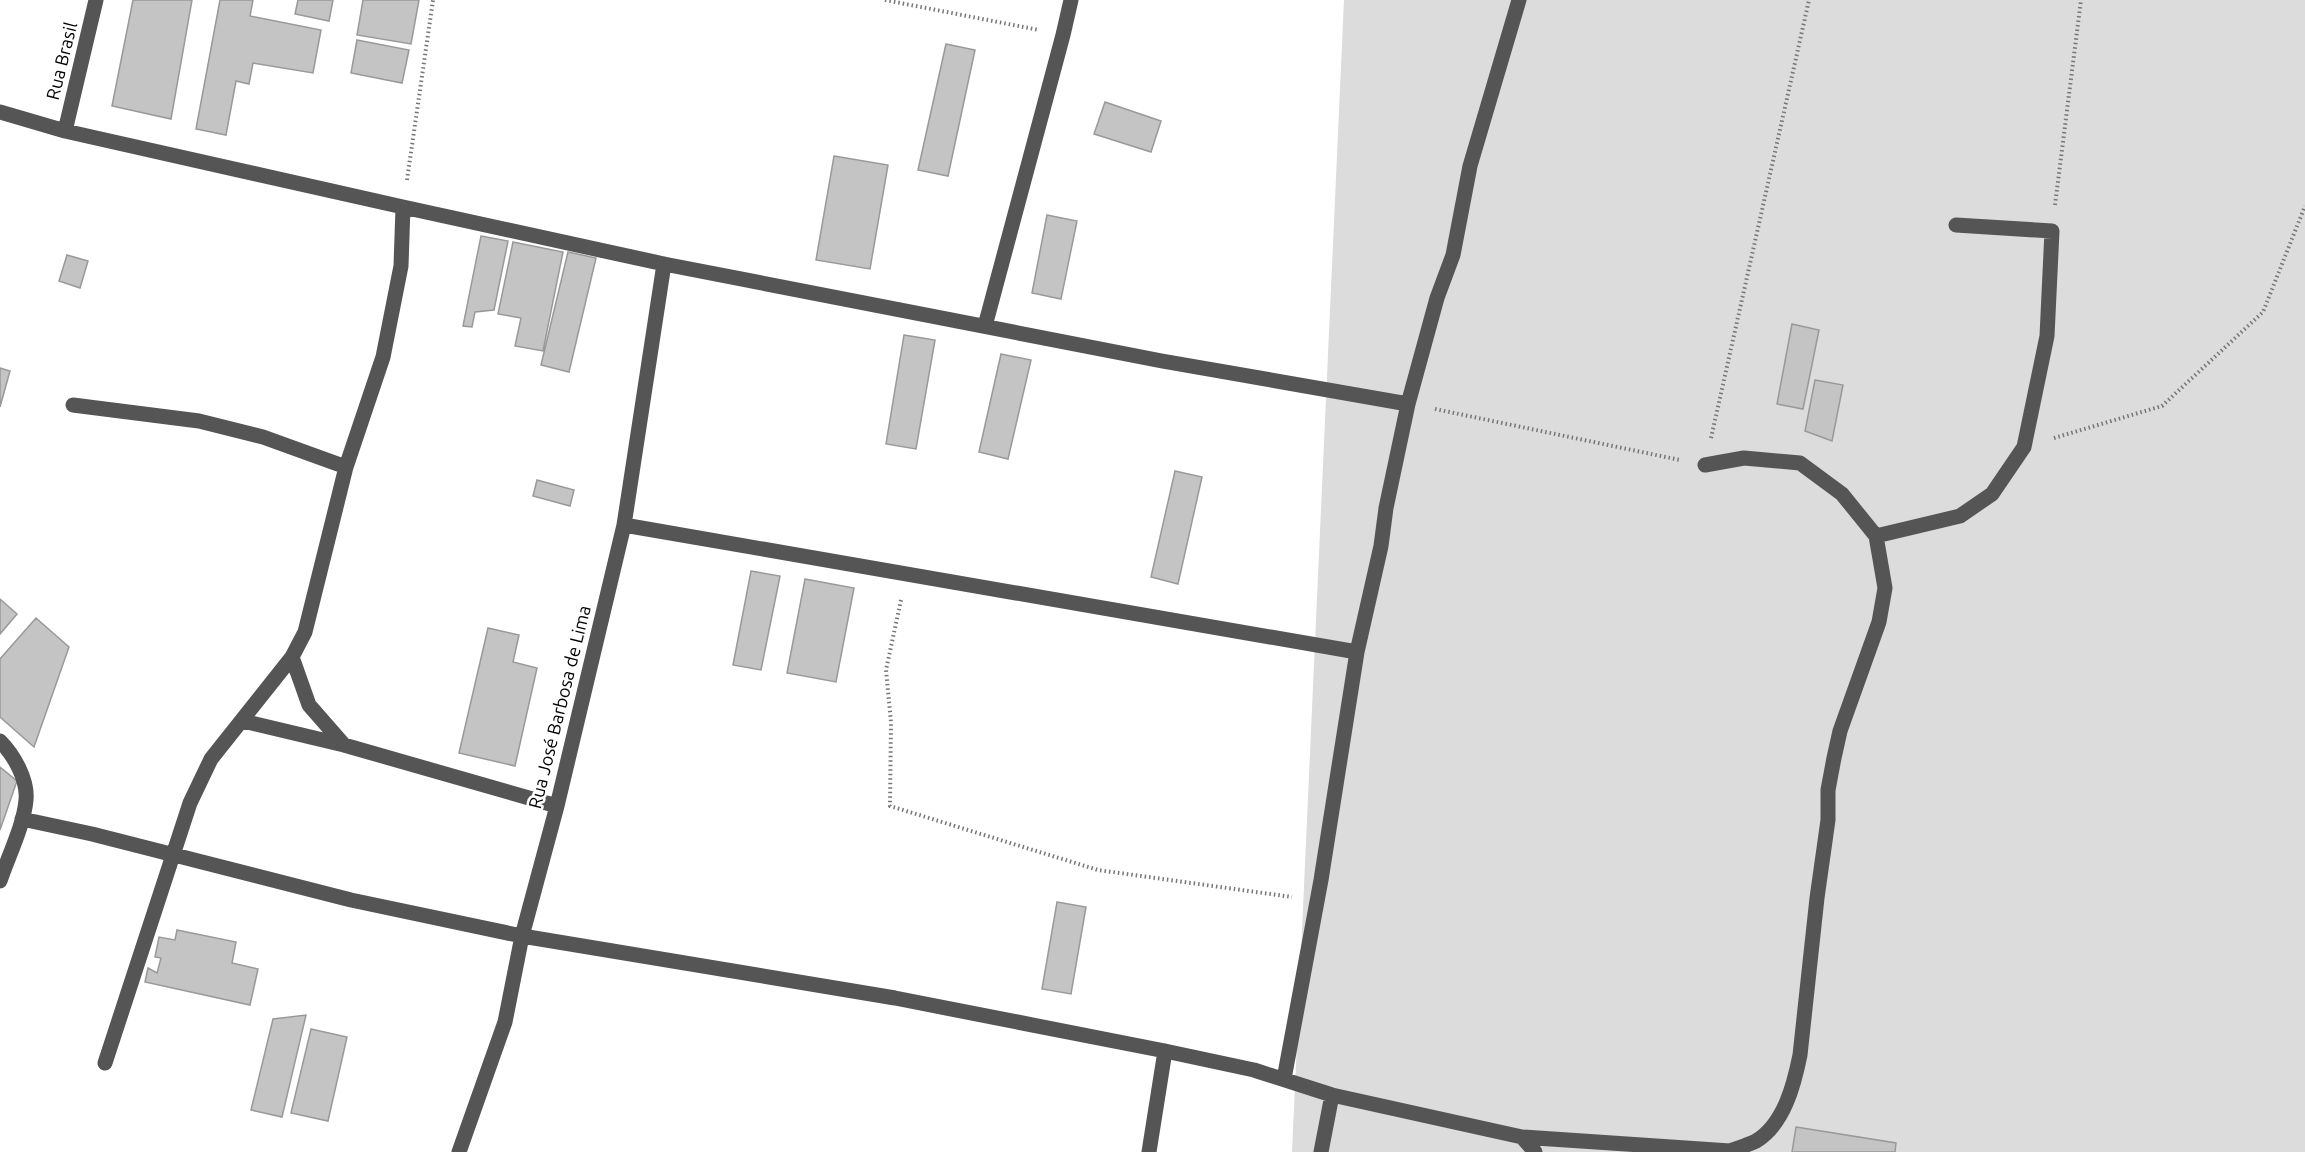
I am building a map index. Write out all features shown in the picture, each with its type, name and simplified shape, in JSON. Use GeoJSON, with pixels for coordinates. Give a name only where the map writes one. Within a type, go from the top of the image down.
{"type":"FeatureCollection","features":[{"type":"Feature","properties":{"kind":"street","name":"Rua Brasil"},"geometry":{"type":"LineString","coordinates":[[65,131],[96,0]]}},
{"type":"Feature","properties":{"kind":"street"},"geometry":{"type":"LineString","coordinates":[[985,326],[1071,0]]}},
{"type":"Feature","properties":{"kind":"street"},"geometry":{"type":"LineString","coordinates":[[1284,1079],[1317,900],[1358,652],[1408,404],[1437,298],[1453,255],[1470,166],[1520,0]]}},
{"type":"Feature","properties":{"kind":"street"},"geometry":{"type":"LineString","coordinates":[[0,112],[65,131],[664,264],[1162,361],[1408,404]]}},
{"type":"Feature","properties":{"kind":"street"},"geometry":{"type":"LineString","coordinates":[[105,1063],[190,803],[211,759],[292,657],[305,632],[346,467],[383,357],[401,266],[403,207]]}},
{"type":"Feature","properties":{"kind":"street"},"geometry":{"type":"LineString","coordinates":[[1876,536],[1960,516],[1992,494],[2024,447],[2047,336],[2052,231],[1956,225]]}},
{"type":"Feature","properties":{"kind":"street","name":"Rua José Barbosa de Lima"},"geometry":{"type":"LineString","coordinates":[[459,1152],[506,1022],[522,936],[557,806],[624,525],[664,264]]}},
{"type":"Feature","properties":{"kind":"street"},"geometry":{"type":"LineString","coordinates":[[73,405],[199,421],[263,437],[346,467]]}},
{"type":"Feature","properties":{"kind":"street"},"geometry":{"type":"LineString","coordinates":[[22,819],[92,834],[351,900],[522,936],[895,998],[1165,1051],[1254,1070],[1332,1095],[1522,1137],[1730,1151],[1757,1140],[1774,1123],[1795,1080],[1800,1055],[1828,820],[1828,790],[1840,731],[1879,622],[1885,588],[1876,536],[1842,494],[1800,463],[1744,458],[1705,465]]}},
{"type":"Feature","properties":{"kind":"street"},"geometry":{"type":"LineString","coordinates":[[624,525],[1358,652]]}},
{"type":"Feature","properties":{"kind":"street"},"geometry":{"type":"LineString","coordinates":[[292,657],[309,705],[344,745]]}},
{"type":"Feature","properties":{"kind":"street"},"geometry":{"type":"LineString","coordinates":[[243,721],[344,745],[557,806]]}},
{"type":"Feature","properties":{"kind":"street"},"geometry":{"type":"LineString","coordinates":[[0,741],[15,759],[27,799],[0,881]]}},
{"type":"Feature","properties":{"kind":"street"},"geometry":{"type":"LineString","coordinates":[[1149,1152],[1165,1051]]}},
{"type":"Feature","properties":{"kind":"street"},"geometry":{"type":"LineString","coordinates":[[1321,1152],[1332,1095]]}},
{"type":"Feature","properties":{"kind":"street"},"geometry":{"type":"LineString","coordinates":[[1522,1137],[1535,1152]]}},
{"type":"Feature","properties":{"kind":"path"},"geometry":{"type":"LineString","coordinates":[[403,207],[433,0]]}},
{"type":"Feature","properties":{"kind":"path"},"geometry":{"type":"LineString","coordinates":[[885,0],[1063,35]]}},
{"type":"Feature","properties":{"kind":"path"},"geometry":{"type":"LineString","coordinates":[[1408,404],[1705,465],[1809,0]]}},
{"type":"Feature","properties":{"kind":"path"},"geometry":{"type":"LineString","coordinates":[[2052,231],[2080,0]]}},
{"type":"Feature","properties":{"kind":"path"},"geometry":{"type":"LineString","coordinates":[[2024,447],[2162,406],[2263,312],[2305,206]]}},
{"type":"Feature","properties":{"kind":"path"},"geometry":{"type":"LineString","coordinates":[[907,574],[886,670],[891,722],[890,806],[1098,870],[1317,900]]}},
{"type":"Feature","properties":{"kind":"shaded area"},"geometry":{"type":"Polygon","coordinates":[[[1344,0],[2305,0],[2305,1152],[1292,1152],[1344,0]]]}},
{"type":"Feature","properties":{"kind":"building"},"geometry":{"type":"Polygon","coordinates":[[[133,0],[192,0],[171,119],[112,106],[133,0]]]}},
{"type":"Feature","properties":{"kind":"building"},"geometry":{"type":"Polygon","coordinates":[[[220,0],[253,0],[250,16],[321,30],[313,73],[253,63],[249,84],[236,81],[226,135],[196,129],[220,0]]]}},
{"type":"Feature","properties":{"kind":"building"},"geometry":{"type":"Polygon","coordinates":[[[298,0],[333,0],[329,21],[295,14],[298,0]]]}},
{"type":"Feature","properties":{"kind":"building"},"geometry":{"type":"Polygon","coordinates":[[[363,0],[419,0],[411,44],[357,35],[363,0]]]}},
{"type":"Feature","properties":{"kind":"building"},"geometry":{"type":"Polygon","coordinates":[[[357,40],[409,50],[402,83],[351,73],[357,40]]]}},
{"type":"Feature","properties":{"kind":"building"},"geometry":{"type":"Polygon","coordinates":[[[946,44],[975,50],[948,176],[918,170],[946,44]]]}},
{"type":"Feature","properties":{"kind":"building"},"geometry":{"type":"Polygon","coordinates":[[[1105,102],[1161,121],[1151,152],[1094,134],[1105,102]]]}},
{"type":"Feature","properties":{"kind":"building"},"geometry":{"type":"Polygon","coordinates":[[[834,156],[888,165],[870,269],[816,260],[834,156]]]}},
{"type":"Feature","properties":{"kind":"building"},"geometry":{"type":"Polygon","coordinates":[[[1047,215],[1077,221],[1061,299],[1032,293],[1047,215]]]}},
{"type":"Feature","properties":{"kind":"building"},"geometry":{"type":"Polygon","coordinates":[[[481,236],[508,241],[494,310],[475,312],[472,327],[463,326],[481,236]]]}},
{"type":"Feature","properties":{"kind":"building"},"geometry":{"type":"Polygon","coordinates":[[[513,242],[563,252],[543,351],[515,346],[521,318],[498,314],[513,242]]]}},
{"type":"Feature","properties":{"kind":"building"},"geometry":{"type":"Polygon","coordinates":[[[568,252],[596,258],[569,372],[541,365],[568,252]]]}},
{"type":"Feature","properties":{"kind":"building"},"geometry":{"type":"Polygon","coordinates":[[[67,255],[88,261],[80,288],[59,281],[67,255]]]}},
{"type":"Feature","properties":{"kind":"building"},"geometry":{"type":"Polygon","coordinates":[[[1792,324],[1819,330],[1803,409],[1777,404],[1792,324]]]}},
{"type":"Feature","properties":{"kind":"building"},"geometry":{"type":"Polygon","coordinates":[[[904,335],[935,340],[916,449],[886,444],[904,335]]]}},
{"type":"Feature","properties":{"kind":"building"},"geometry":{"type":"Polygon","coordinates":[[[1001,354],[1031,360],[1008,459],[979,452],[1001,354]]]}},
{"type":"Feature","properties":{"kind":"building"},"geometry":{"type":"Polygon","coordinates":[[[0,368],[10,371],[0,407],[0,368]]]}},
{"type":"Feature","properties":{"kind":"building"},"geometry":{"type":"Polygon","coordinates":[[[1815,380],[1843,385],[1832,441],[1805,431],[1815,380]]]}},
{"type":"Feature","properties":{"kind":"building"},"geometry":{"type":"Polygon","coordinates":[[[1175,471],[1202,477],[1178,584],[1151,577],[1175,471]]]}},
{"type":"Feature","properties":{"kind":"building"},"geometry":{"type":"Polygon","coordinates":[[[537,480],[574,490],[570,506],[533,496],[537,480]]]}},
{"type":"Feature","properties":{"kind":"building"},"geometry":{"type":"Polygon","coordinates":[[[751,571],[780,576],[761,670],[733,665],[751,571]]]}},
{"type":"Feature","properties":{"kind":"building"},"geometry":{"type":"Polygon","coordinates":[[[805,579],[854,588],[836,682],[787,673],[805,579]]]}},
{"type":"Feature","properties":{"kind":"building"},"geometry":{"type":"Polygon","coordinates":[[[0,599],[17,614],[0,634],[0,599]]]}},
{"type":"Feature","properties":{"kind":"building"},"geometry":{"type":"Polygon","coordinates":[[[36,618],[69,647],[34,747],[0,717],[0,659],[36,618]]]}},
{"type":"Feature","properties":{"kind":"building"},"geometry":{"type":"Polygon","coordinates":[[[488,628],[519,635],[513,662],[537,668],[515,766],[459,753],[488,628]]]}},
{"type":"Feature","properties":{"kind":"building"},"geometry":{"type":"Polygon","coordinates":[[[0,767],[17,781],[0,830],[0,767]]]}},
{"type":"Feature","properties":{"kind":"building"},"geometry":{"type":"Polygon","coordinates":[[[1057,902],[1086,907],[1071,994],[1042,989],[1057,902]]]}},
{"type":"Feature","properties":{"kind":"building"},"geometry":{"type":"Polygon","coordinates":[[[177,930],[236,942],[232,963],[258,969],[250,1005],[145,982],[148,968],[157,973],[161,958],[155,957],[159,937],[175,940],[177,930]]]}},
{"type":"Feature","properties":{"kind":"building"},"geometry":{"type":"Polygon","coordinates":[[[306,1015],[282,1117],[251,1110],[273,1019],[306,1015]]]}},
{"type":"Feature","properties":{"kind":"building"},"geometry":{"type":"Polygon","coordinates":[[[311,1029],[347,1037],[328,1121],[291,1113],[311,1029]]]}},
{"type":"Feature","properties":{"kind":"building"},"geometry":{"type":"Polygon","coordinates":[[[1796,1127],[1896,1143],[1895,1152],[1792,1152],[1796,1127]]]}}]}
